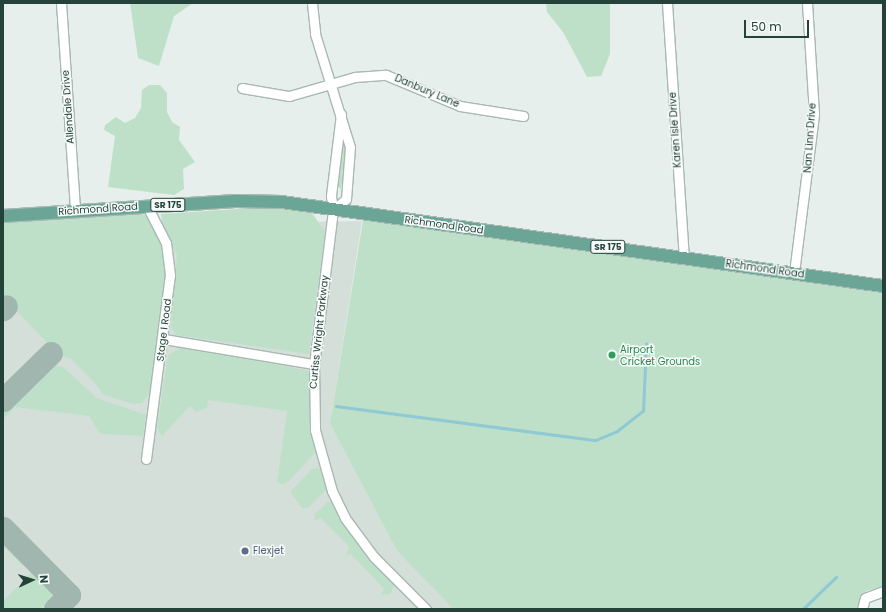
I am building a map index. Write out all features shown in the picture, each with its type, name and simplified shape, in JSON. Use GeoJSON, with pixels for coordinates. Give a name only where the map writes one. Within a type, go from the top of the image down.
{"type":"FeatureCollection","features":[{"type":"Feature","properties":{"kind":"main road","name":"Richmond Road"},"geometry":{"type":"LineString","coordinates":[[3,216],[147,206],[257,201],[334,210],[883,286]]}},
{"type":"Feature","properties":{"kind":"street","name":"Allendale Drive"},"geometry":{"type":"LineString","coordinates":[[61,3],[75,211]]}},
{"type":"Feature","properties":{"kind":"street"},"geometry":{"type":"LineString","coordinates":[[312,3],[315,34],[350,147],[350,180],[346,199],[334,210]]}},
{"type":"Feature","properties":{"kind":"street","name":"Karen Isle Drive"},"geometry":{"type":"LineString","coordinates":[[667,3],[684,258]]}},
{"type":"Feature","properties":{"kind":"street","name":"Nan Linn Drive"},"geometry":{"type":"LineString","coordinates":[[794,273],[814,114],[808,3]]}},
{"type":"Feature","properties":{"kind":"street","name":"Danbury Lane"},"geometry":{"type":"LineString","coordinates":[[242,88],[283,96],[365,75],[386,75],[460,106],[523,116]]}},
{"type":"Feature","properties":{"kind":"street","name":"Curtiss Wright Parkway"},"geometry":{"type":"LineString","coordinates":[[341,114],[330,196],[334,210],[314,364],[315,430],[332,491],[345,518],[374,557],[426,609]]}},
{"type":"Feature","properties":{"kind":"street","name":"Stage I Road"},"geometry":{"type":"LineString","coordinates":[[146,459],[164,339],[170,259],[147,206]]}},
{"type":"Feature","properties":{"kind":"street"},"geometry":{"type":"LineString","coordinates":[[164,339],[314,364]]}},
{"type":"Feature","properties":{"kind":"street"},"geometry":{"type":"LineString","coordinates":[[862,609],[866,598],[883,591]]}},
{"type":"Feature","properties":{"kind":"shaded area"},"geometry":{"type":"Polygon","coordinates":[[[362,221],[330,424],[397,551],[453,609],[3,609],[3,239],[228,223],[362,221]]]}},
{"type":"Feature","properties":{"kind":"green space"},"geometry":{"type":"Polygon","coordinates":[[[130,3],[193,3],[174,16],[159,66],[138,58],[130,3]]]}},
{"type":"Feature","properties":{"kind":"green space"},"geometry":{"type":"Polygon","coordinates":[[[546,3],[610,3],[610,54],[601,76],[587,77],[563,32],[547,12],[546,3]]]}},
{"type":"Feature","properties":{"kind":"green space"},"geometry":{"type":"Polygon","coordinates":[[[149,85],[160,85],[167,93],[167,112],[172,122],[180,127],[179,140],[195,162],[183,169],[184,189],[174,195],[108,187],[115,136],[104,130],[105,125],[116,117],[125,123],[135,118],[141,108],[142,90],[149,85]]]}},
{"type":"Feature","properties":{"kind":"green space"},"geometry":{"type":"Polygon","coordinates":[[[341,129],[347,160],[341,189],[338,186],[341,129]]]}},
{"type":"Feature","properties":{"kind":"green space"},"geometry":{"type":"Polygon","coordinates":[[[267,207],[312,213],[325,232],[309,354],[176,335],[171,327],[177,255],[162,225],[161,214],[267,207]]]}},
{"type":"Feature","properties":{"kind":"green space"},"geometry":{"type":"Polygon","coordinates":[[[136,213],[145,215],[154,226],[167,260],[151,392],[142,403],[133,404],[104,395],[94,382],[71,359],[59,355],[3,297],[3,222],[136,213]]]}},
{"type":"Feature","properties":{"kind":"green space","name":"Airport Cricket Grounds"},"geometry":{"type":"Polygon","coordinates":[[[364,214],[883,286],[883,586],[866,591],[856,609],[453,609],[397,551],[330,424],[364,214]]]}},
{"type":"Feature","properties":{"kind":"green space"},"geometry":{"type":"Polygon","coordinates":[[[185,345],[309,371],[315,453],[289,481],[282,485],[277,482],[287,411],[208,400],[207,408],[196,412],[190,406],[162,436],[157,429],[168,355],[185,345]]]}},
{"type":"Feature","properties":{"kind":"green space"},"geometry":{"type":"Polygon","coordinates":[[[46,363],[63,367],[97,398],[146,415],[143,436],[100,434],[89,416],[15,407],[3,419],[3,406],[46,363]]]}},
{"type":"Feature","properties":{"kind":"green space"},"geometry":{"type":"Polygon","coordinates":[[[318,468],[322,471],[328,488],[308,508],[302,508],[290,492],[312,469],[318,468]]]}},
{"type":"Feature","properties":{"kind":"green space"},"geometry":{"type":"Polygon","coordinates":[[[327,502],[333,502],[396,582],[390,594],[381,595],[384,589],[350,553],[346,557],[349,546],[321,518],[314,521],[315,514],[327,502]]]}},
{"type":"Feature","properties":{"kind":"green space"},"geometry":{"type":"Polygon","coordinates":[[[3,534],[23,554],[23,566],[3,546],[3,534]]]}},
{"type":"Feature","properties":{"kind":"green space"},"geometry":{"type":"Polygon","coordinates":[[[31,573],[43,574],[56,588],[53,597],[40,609],[3,609],[3,601],[31,573]]]}},
{"type":"Feature","properties":{"kind":"waterway"},"geometry":{"type":"LineString","coordinates":[[336,406],[596,440],[617,431],[643,411],[646,344]]}},
{"type":"Feature","properties":{"kind":"waterway"},"geometry":{"type":"LineString","coordinates":[[803,609],[836,577]]}},
{"type":"Feature","properties":{"kind":"taxiway"},"geometry":{"type":"LineString","coordinates":[[3,309],[6,306]]}},
{"type":"Feature","properties":{"kind":"taxiway"},"geometry":{"type":"LineString","coordinates":[[3,400],[51,353]]}},
{"type":"Feature","properties":{"kind":"taxiway"},"geometry":{"type":"LineString","coordinates":[[3,528],[69,595],[55,609]]}},
{"type":"Feature","properties":{"kind":"place","name":"Airport Cricket Grounds"},"geometry":{"type":"Point","coordinates":[612,355]}},
{"type":"Feature","properties":{"kind":"place","name":"Flexjet"},"geometry":{"type":"Point","coordinates":[245,551]}}]}
